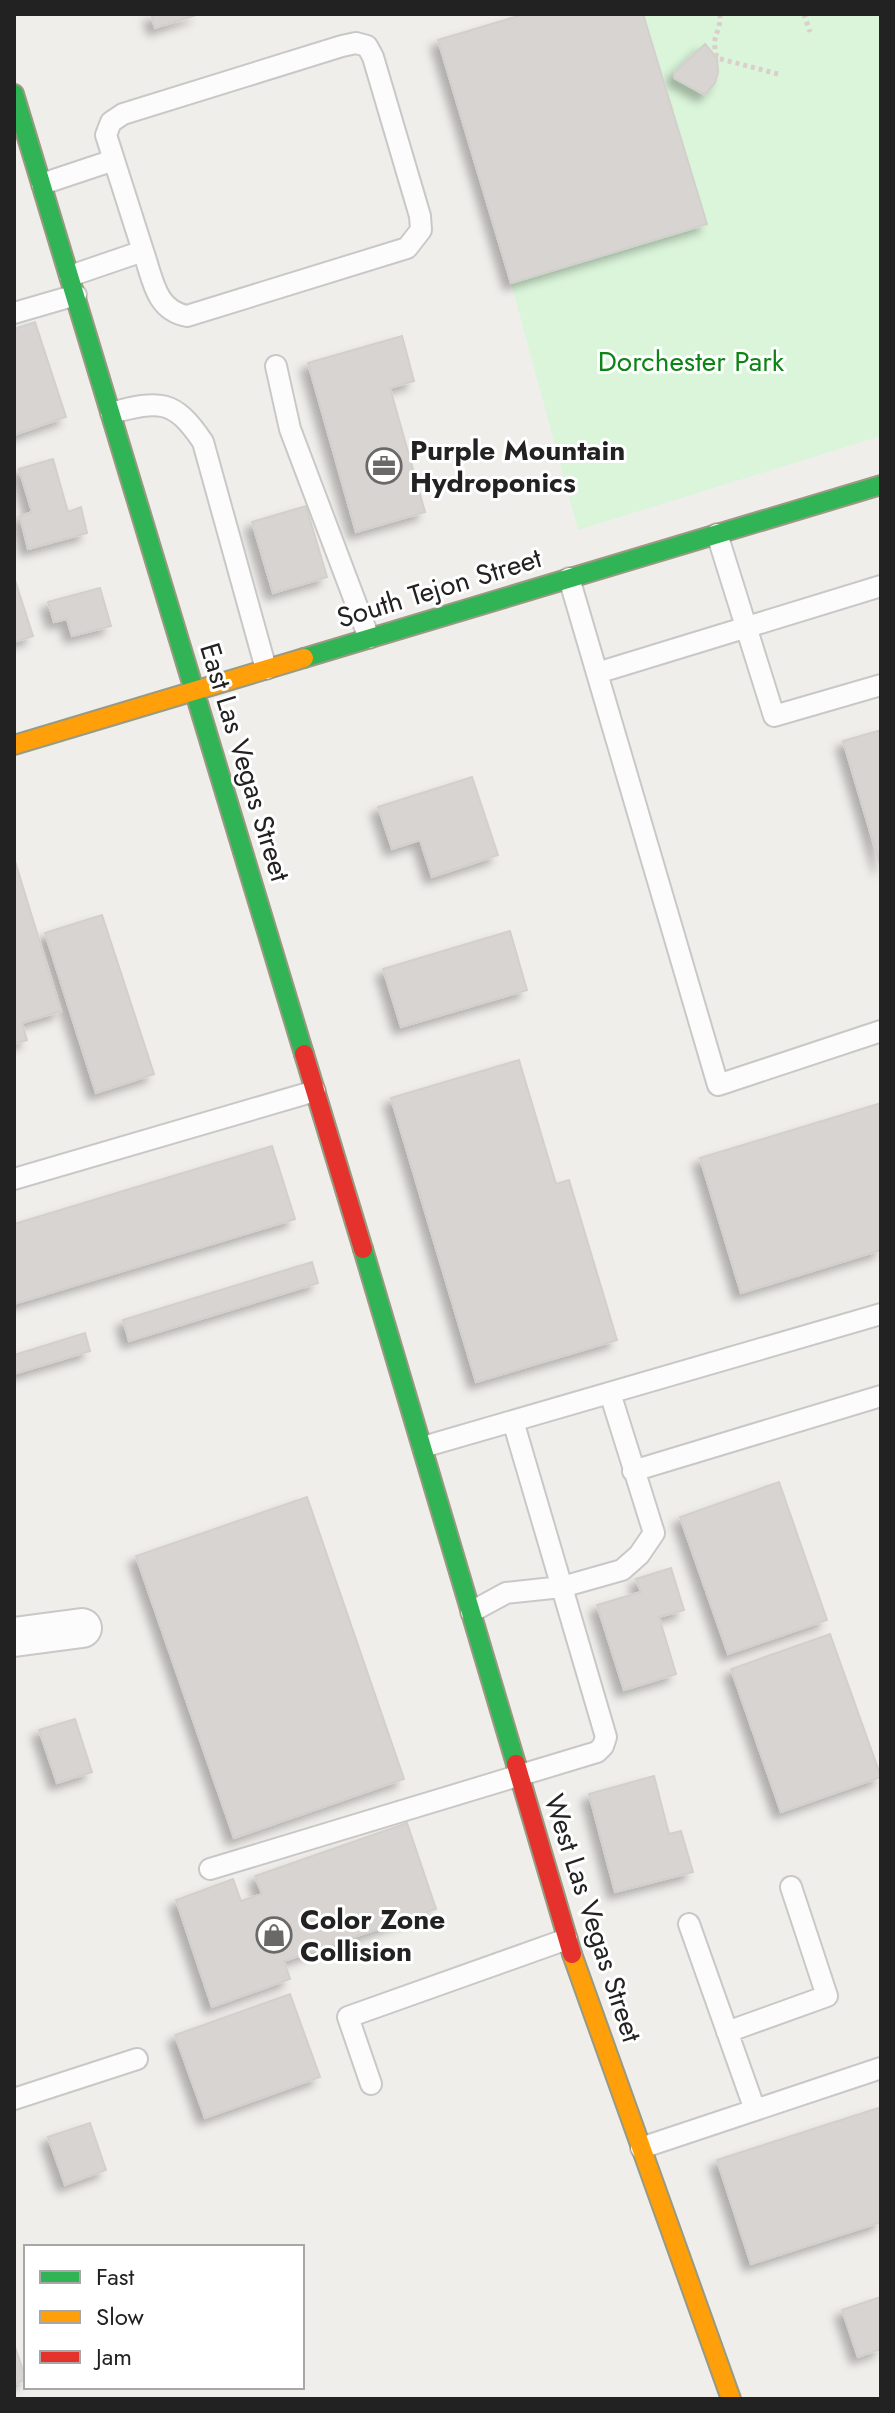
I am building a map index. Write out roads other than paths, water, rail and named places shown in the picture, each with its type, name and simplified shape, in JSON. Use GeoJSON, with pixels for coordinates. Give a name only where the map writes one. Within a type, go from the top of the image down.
{"type":"FeatureCollection","features":[{"type":"Feature","properties":{"kind":"street","name":"East Las Vegas Street"},"geometry":{"type":"LineString","coordinates":[[14,94],[423,1447]]}},
{"type":"Feature","properties":{"kind":"street","name":"South Tejon Street"},"geometry":{"type":"LineString","coordinates":[[14,745],[881,485]]}},
{"type":"Feature","properties":{"kind":"street","name":"West Las Vegas Street"},"geometry":{"type":"LineString","coordinates":[[423,1447],[567,1939],[731,2399]]}},
{"type":"Feature","properties":{"kind":"street"},"geometry":{"type":"LineString","coordinates":[[14,1637],[82,1628]]}},
{"type":"Feature","properties":{"kind":"lane"},"geometry":{"type":"LineString","coordinates":[[356,43],[367,46],[373,57],[420,216],[421,230],[407,248],[187,316],[172,314],[162,305],[143,251],[106,135],[111,122],[123,114],[356,43]]}},
{"type":"Feature","properties":{"kind":"lane"},"geometry":{"type":"LineString","coordinates":[[42,184],[114,160]]}},
{"type":"Feature","properties":{"kind":"lane"},"geometry":{"type":"LineString","coordinates":[[14,313],[143,251]]}},
{"type":"Feature","properties":{"kind":"lane"},"geometry":{"type":"LineString","coordinates":[[276,366],[290,429],[369,638]]}},
{"type":"Feature","properties":{"kind":"lane"},"geometry":{"type":"LineString","coordinates":[[111,413],[134,407],[168,406],[188,420],[203,442],[266,669]]}},
{"type":"Feature","properties":{"kind":"lane"},"geometry":{"type":"LineString","coordinates":[[717,534],[774,716],[881,685]]}},
{"type":"Feature","properties":{"kind":"lane"},"geometry":{"type":"LineString","coordinates":[[569,578],[718,1085],[881,1031]]}},
{"type":"Feature","properties":{"kind":"lane"},"geometry":{"type":"LineString","coordinates":[[597,673],[881,586]]}},
{"type":"Feature","properties":{"kind":"lane"},"geometry":{"type":"LineString","coordinates":[[14,1179],[315,1091]]}},
{"type":"Feature","properties":{"kind":"lane"},"geometry":{"type":"LineString","coordinates":[[423,1447],[881,1314]]}},
{"type":"Feature","properties":{"kind":"lane"},"geometry":{"type":"LineString","coordinates":[[471,1612],[506,1593],[562,1587],[622,1570],[639,1555],[654,1533],[610,1393]]}},
{"type":"Feature","properties":{"kind":"lane"},"geometry":{"type":"LineString","coordinates":[[633,1471],[881,1396]]}},
{"type":"Feature","properties":{"kind":"lane"},"geometry":{"type":"LineString","coordinates":[[210,1869],[597,1752],[603,1746],[606,1737],[513,1421]]}},
{"type":"Feature","properties":{"kind":"lane"},"geometry":{"type":"LineString","coordinates":[[727,2032],[827,1996],[791,1887]]}},
{"type":"Feature","properties":{"kind":"lane"},"geometry":{"type":"LineString","coordinates":[[689,1924],[755,2110]]}},
{"type":"Feature","properties":{"kind":"lane"},"geometry":{"type":"LineString","coordinates":[[371,2084],[348,2017],[567,1939]]}},
{"type":"Feature","properties":{"kind":"lane"},"geometry":{"type":"LineString","coordinates":[[14,2099],[137,2059]]}},
{"type":"Feature","properties":{"kind":"lane"},"geometry":{"type":"LineString","coordinates":[[641,2148],[881,2068]]}},
{"type":"Feature","properties":{"kind":"place","name":"Purple Mountain Hydroponics"},"geometry":{"type":"Point","coordinates":[384,466]}},
{"type":"Feature","properties":{"kind":"place","name":"Color Zone Collision"},"geometry":{"type":"Point","coordinates":[274,1935]}},
{"type":"Feature","properties":{"kind":"park label","name":"Dorchester Park"},"geometry":{"type":"Point","coordinates":[691,361]}}]}
